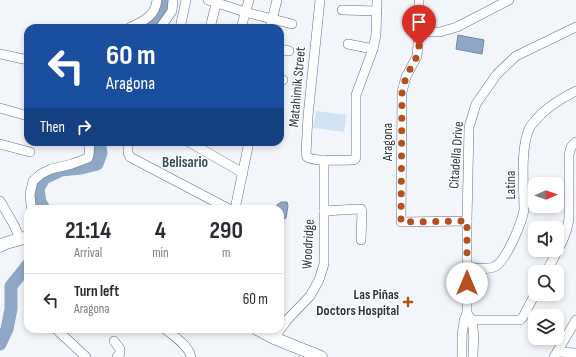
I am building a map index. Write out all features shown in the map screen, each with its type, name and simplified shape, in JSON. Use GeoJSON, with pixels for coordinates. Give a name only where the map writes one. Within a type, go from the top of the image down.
{"type":"FeatureCollection","features":[{"type":"Feature","properties":{"kind":"main road"},"geometry":{"type":"LineString","coordinates":[[0,246],[24,238]]}},
{"type":"Feature","properties":{"kind":"main road"},"geometry":{"type":"LineString","coordinates":[[265,333],[321,357]]}},
{"type":"Feature","properties":{"kind":"street"},"geometry":{"type":"LineString","coordinates":[[137,24],[148,18],[153,12],[157,0]]}},
{"type":"Feature","properties":{"kind":"street"},"geometry":{"type":"LineString","coordinates":[[163,24],[172,10],[173,0]]}},
{"type":"Feature","properties":{"kind":"street"},"geometry":{"type":"LineString","coordinates":[[181,24],[186,0]]}},
{"type":"Feature","properties":{"kind":"street"},"geometry":{"type":"LineString","coordinates":[[242,24],[249,0]]}},
{"type":"Feature","properties":{"kind":"street"},"geometry":{"type":"LineString","coordinates":[[271,24],[277,0]]}},
{"type":"Feature","properties":{"kind":"street","name":"Matahimik Street"},"geometry":{"type":"LineString","coordinates":[[320,0],[306,153],[307,157],[310,159],[324,160],[353,160],[356,157],[356,95],[373,49],[378,11],[377,0]]}},
{"type":"Feature","properties":{"kind":"street","name":"Aragona"},"geometry":{"type":"LineString","coordinates":[[419,0],[417,56],[406,77],[402,92],[401,222],[467,221]]}},
{"type":"Feature","properties":{"kind":"street"},"geometry":{"type":"LineString","coordinates":[[419,32],[440,32],[457,27],[509,0]]}},
{"type":"Feature","properties":{"kind":"street"},"geometry":{"type":"LineString","coordinates":[[211,24],[214,1],[246,12],[292,24]]}},
{"type":"Feature","properties":{"kind":"street"},"geometry":{"type":"LineString","coordinates":[[342,10],[378,11]]}},
{"type":"Feature","properties":{"kind":"street","name":"Citadella Drive"},"geometry":{"type":"LineString","coordinates":[[462,357],[462,331],[467,318],[466,268],[469,127],[476,104],[497,74],[516,56],[576,27]]}},
{"type":"Feature","properties":{"kind":"street"},"geometry":{"type":"LineString","coordinates":[[348,44],[373,49]]}},
{"type":"Feature","properties":{"kind":"street"},"geometry":{"type":"LineString","coordinates":[[0,54],[24,59]]}},
{"type":"Feature","properties":{"kind":"street","name":"Latina"},"geometry":{"type":"LineString","coordinates":[[466,268],[490,268],[496,266],[500,262],[516,235],[523,216],[524,146],[529,128],[539,115],[558,100],[576,91]]}},
{"type":"Feature","properties":{"kind":"street"},"geometry":{"type":"LineString","coordinates":[[0,108],[24,115]]}},
{"type":"Feature","properties":{"kind":"street"},"geometry":{"type":"LineString","coordinates":[[550,265],[565,235],[568,225],[573,218],[569,155],[571,147],[576,142]]}},
{"type":"Feature","properties":{"kind":"street"},"geometry":{"type":"LineString","coordinates":[[0,144],[30,152]]}},
{"type":"Feature","properties":{"kind":"street"},"geometry":{"type":"LineString","coordinates":[[31,205],[30,194],[33,181],[40,174],[50,169],[72,164],[88,158],[90,146]]}},
{"type":"Feature","properties":{"kind":"street"},"geometry":{"type":"LineString","coordinates":[[128,146],[130,158],[221,205]]}},
{"type":"Feature","properties":{"kind":"street"},"geometry":{"type":"LineString","coordinates":[[196,146],[243,173]]}},
{"type":"Feature","properties":{"kind":"street"},"geometry":{"type":"LineString","coordinates":[[236,205],[248,146]]}},
{"type":"Feature","properties":{"kind":"street","name":"Woodridge"},"geometry":{"type":"LineString","coordinates":[[284,324],[310,296],[319,280],[324,264],[324,160]]}},
{"type":"Feature","properties":{"kind":"street"},"geometry":{"type":"LineString","coordinates":[[0,201],[14,225],[24,238]]}},
{"type":"Feature","properties":{"kind":"street"},"geometry":{"type":"LineString","coordinates":[[324,211],[361,209],[362,240]]}},
{"type":"Feature","properties":{"kind":"street"},"geometry":{"type":"LineString","coordinates":[[467,318],[520,320],[531,301]]}},
{"type":"Feature","properties":{"kind":"street","name":"Citadella Drive"},"geometry":{"type":"LineString","coordinates":[[467,318],[474,332],[473,357]]}},
{"type":"Feature","properties":{"kind":"street"},"geometry":{"type":"LineString","coordinates":[[555,355],[576,320]]}},
{"type":"Feature","properties":{"kind":"street"},"geometry":{"type":"LineString","coordinates":[[60,333],[86,357]]}},
{"type":"Feature","properties":{"kind":"street"},"geometry":{"type":"LineString","coordinates":[[170,333],[185,346],[191,356]]}},
{"type":"Feature","properties":{"kind":"street","name":"Woodridge"},"geometry":{"type":"LineString","coordinates":[[274,338],[278,333]]}},
{"type":"Feature","properties":{"kind":"street"},"geometry":{"type":"LineString","coordinates":[[114,341],[120,349],[120,353],[117,357]]}},
{"type":"Feature","properties":{"kind":"street"},"geometry":{"type":"LineString","coordinates":[[462,346],[473,347]]}},
{"type":"Feature","properties":{"kind":"street"},"geometry":{"type":"LineString","coordinates":[[555,355],[576,353]]}},
{"type":"Feature","properties":{"kind":"shaded area"},"geometry":{"type":"Polygon","coordinates":[[[316,111],[346,115],[344,132],[313,128],[316,111]]]}},
{"type":"Feature","properties":{"kind":"water"},"geometry":{"type":"Polygon","coordinates":[[[458,35],[484,40],[482,54],[456,49],[458,35]]]}},
{"type":"Feature","properties":{"kind":"water"},"geometry":{"type":"Polygon","coordinates":[[[281,202],[287,202],[288,206],[286,218],[284,219],[284,205],[277,205],[281,202]]]}},
{"type":"Feature","properties":{"kind":"waterway"},"geometry":{"type":"LineString","coordinates":[[151,24],[160,13],[162,0]]}},
{"type":"Feature","properties":{"kind":"waterway"},"geometry":{"type":"LineString","coordinates":[[42,205],[38,189],[44,178],[61,170],[81,168],[97,164],[101,153],[100,146]]}},
{"type":"Feature","properties":{"kind":"waterway"},"geometry":{"type":"LineString","coordinates":[[0,344],[7,329],[11,309],[11,286],[24,270]]}},
{"type":"Feature","properties":{"kind":"place","name":"Las Piñas Doctors Hospital"},"geometry":{"type":"Point","coordinates":[408,302]}},
{"type":"Feature","properties":{"kind":"district","name":"Belisario"},"geometry":{"type":"Point","coordinates":[185,162]}},
{"type":"Feature","properties":{"kind":"route"},"geometry":{"type":"LineString","coordinates":[[419,46],[417,56],[406,77],[402,92],[401,222],[467,221],[467,283]]}}]}
